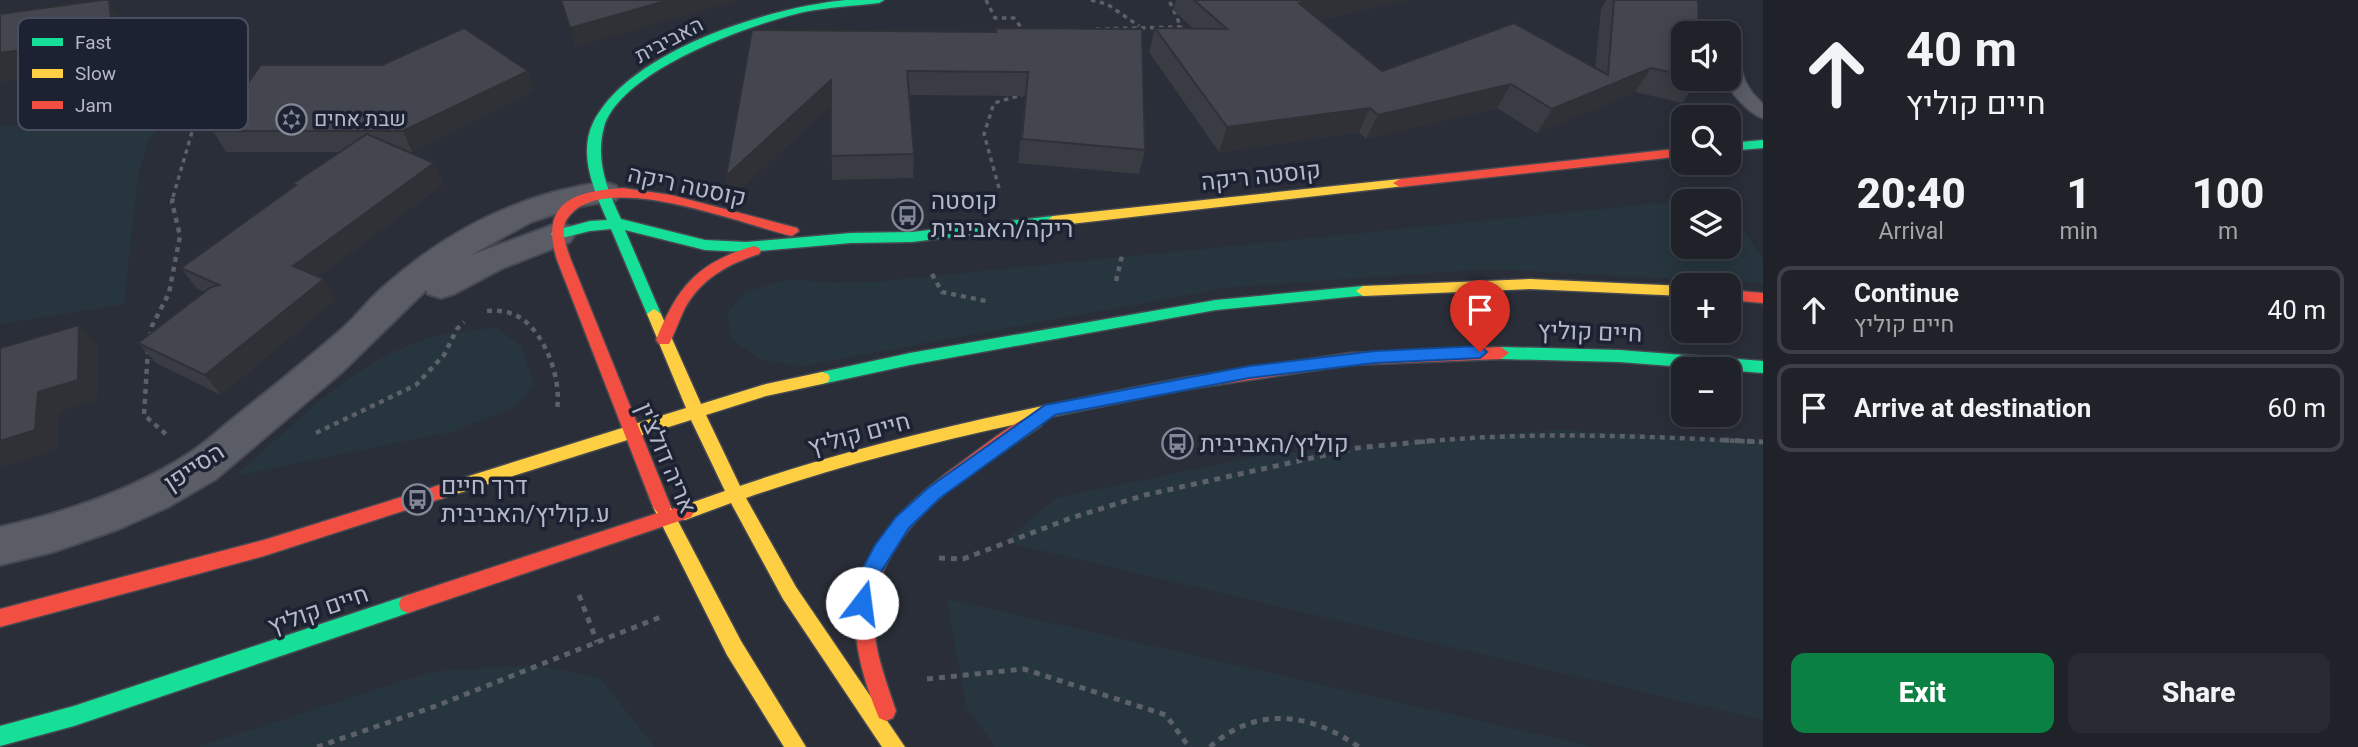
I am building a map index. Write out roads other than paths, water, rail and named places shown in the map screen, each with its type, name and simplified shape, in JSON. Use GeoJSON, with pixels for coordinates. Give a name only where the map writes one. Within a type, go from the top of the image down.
{"type":"FeatureCollection","features":[{"type":"Feature","properties":{"kind":"street","name":"האביבית"},"geometry":{"type":"LineString","coordinates":[[611,208],[594,163],[593,141],[597,125],[627,88],[658,66],[701,43],[748,25],[800,10],[879,0]]}},
{"type":"Feature","properties":{"kind":"street"},"geometry":{"type":"LineString","coordinates":[[1741,146],[1763,145]]}},
{"type":"Feature","properties":{"kind":"street","name":"קוסטה ריקה"},"geometry":{"type":"LineString","coordinates":[[611,208],[641,226],[715,246],[784,246],[843,239],[912,237],[1671,153]]}},
{"type":"Feature","properties":{"kind":"street","name":"הסייפן"},"geometry":{"type":"LineString","coordinates":[[0,546],[35,539],[128,508],[203,466],[358,335],[421,274],[478,236],[539,206],[576,195],[611,208],[590,226],[558,234],[467,271],[358,335]]}},
{"type":"Feature","properties":{"kind":"street","name":"קוסטה ריקה"},"geometry":{"type":"LineString","coordinates":[[611,208],[644,196],[773,228],[843,239]]}},
{"type":"Feature","properties":{"kind":"street"},"geometry":{"type":"LineString","coordinates":[[558,234],[559,221],[572,205],[611,208]]}},
{"type":"Feature","properties":{"kind":"street","name":"אריה דולצ'ין"},"geometry":{"type":"LineString","coordinates":[[611,208],[664,340],[777,570],[895,747]]}},
{"type":"Feature","properties":{"kind":"street","name":"אריה דולצ'ין"},"geometry":{"type":"LineString","coordinates":[[558,234],[608,378],[666,517],[706,600],[796,747]]}},
{"type":"Feature","properties":{"kind":"street"},"geometry":{"type":"LineString","coordinates":[[664,340],[677,304],[687,289],[702,275],[721,263],[749,252],[784,246]]}},
{"type":"Feature","properties":{"kind":"street","name":"חיים קוליץ"},"geometry":{"type":"LineString","coordinates":[[0,618],[264,548],[766,390],[910,359],[1216,305],[1333,292],[1517,284],[1671,290]]}},
{"type":"Feature","properties":{"kind":"street"},"geometry":{"type":"LineString","coordinates":[[1741,296],[1763,298]]}},
{"type":"Feature","properties":{"kind":"street","name":"חיים קוליץ"},"geometry":{"type":"LineString","coordinates":[[0,736],[74,716],[737,493],[906,443],[1051,409],[1249,372],[1375,357],[1480,352],[1585,353],[1670,357],[1763,367]]}},
{"type":"Feature","properties":{"kind":"street"},"geometry":{"type":"LineString","coordinates":[[902,747],[874,684],[863,630],[862,603],[867,577],[902,522],[934,493],[1051,409]]}},
{"type":"Feature","properties":{"kind":"lane"},"geometry":{"type":"LineString","coordinates":[[1741,91],[1763,113]]}},
{"type":"Feature","properties":{"kind":"place","name":"שבת אחים"},"geometry":{"type":"Point","coordinates":[291,119]}},
{"type":"Feature","properties":{"kind":"place","name":"קוסטה ריקה/האביבית"},"geometry":{"type":"Point","coordinates":[908,215]}},
{"type":"Feature","properties":{"kind":"place","name":"קוליץ/האביבית"},"geometry":{"type":"Point","coordinates":[1177,444]}},
{"type":"Feature","properties":{"kind":"place","name":"דרך חיים ע.קוליץ/האביבית"},"geometry":{"type":"Point","coordinates":[418,500]}}]}
